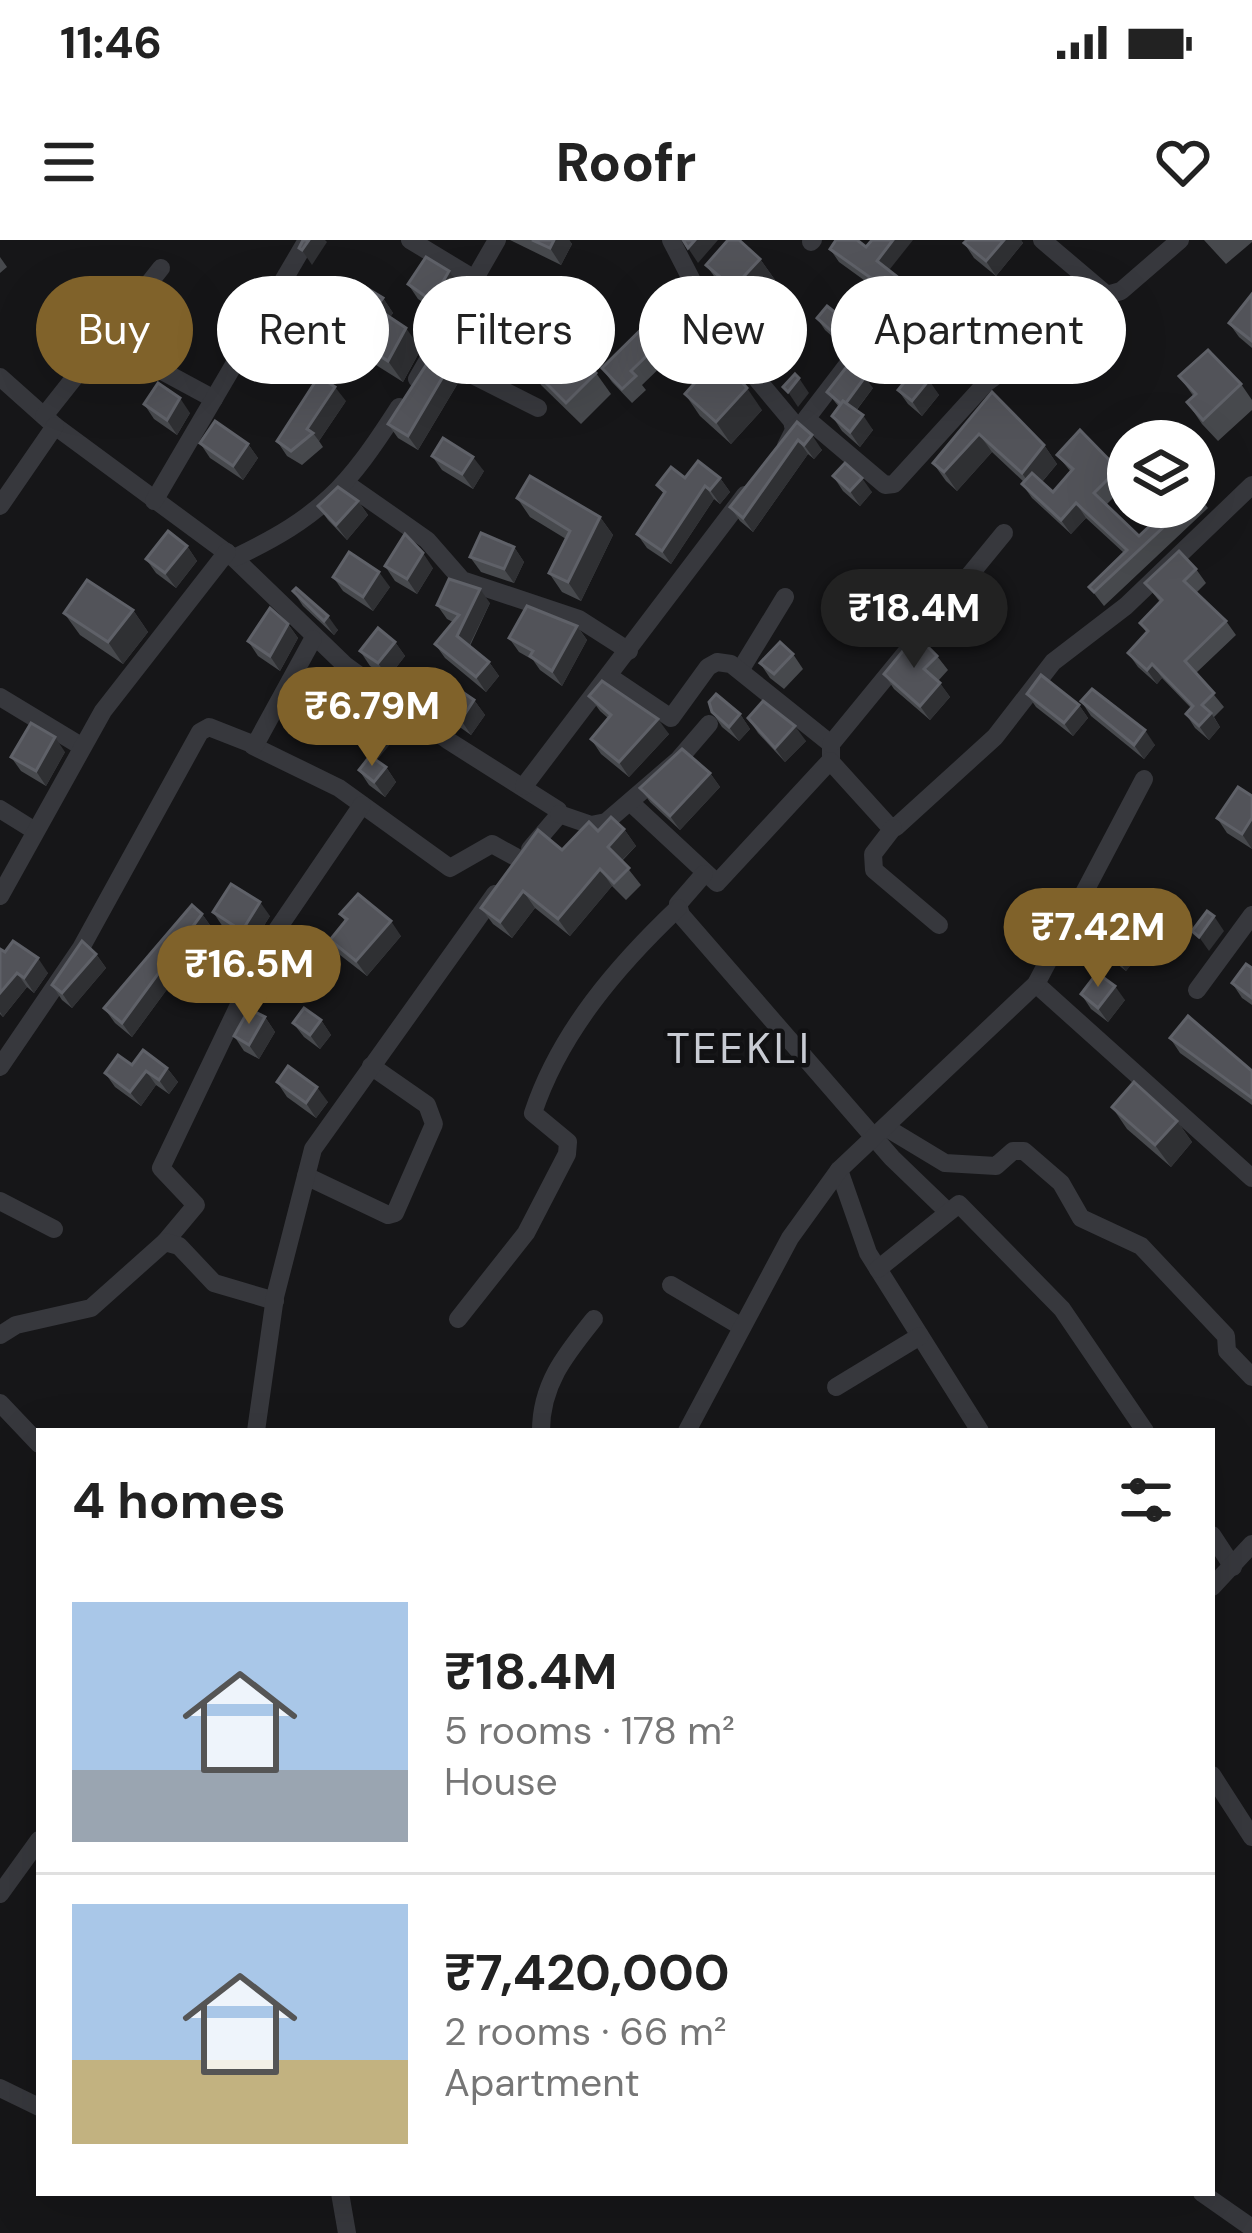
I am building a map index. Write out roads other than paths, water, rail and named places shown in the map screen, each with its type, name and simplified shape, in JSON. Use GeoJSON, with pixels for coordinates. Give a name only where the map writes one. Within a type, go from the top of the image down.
{"type":"FeatureCollection","features":[{"type":"Feature","properties":{"kind":"street"},"geometry":{"type":"LineString","coordinates":[[154,501],[307,240]]}},
{"type":"Feature","properties":{"kind":"street"},"geometry":{"type":"LineString","coordinates":[[410,240],[469,276]]}},
{"type":"Feature","properties":{"kind":"street"},"geometry":{"type":"LineString","coordinates":[[478,276],[497,240]]}},
{"type":"Feature","properties":{"kind":"street"},"geometry":{"type":"LineString","coordinates":[[671,240],[692,271],[713,324],[789,417],[885,485],[894,484],[985,384]]}},
{"type":"Feature","properties":{"kind":"street"},"geometry":{"type":"LineString","coordinates":[[1042,240],[1084,276]]}},
{"type":"Feature","properties":{"kind":"street"},"geometry":{"type":"LineString","coordinates":[[1126,287],[1180,240]]}},
{"type":"Feature","properties":{"kind":"street"},"geometry":{"type":"LineString","coordinates":[[154,276],[161,268]]}},
{"type":"Feature","properties":{"kind":"street"},"geometry":{"type":"LineString","coordinates":[[0,376],[50,421],[230,555],[313,640],[431,729],[524,786],[559,814],[591,825],[631,803],[709,724]]}},
{"type":"Feature","properties":{"kind":"street"},"geometry":{"type":"LineString","coordinates":[[0,506],[74,384]]}},
{"type":"Feature","properties":{"kind":"street"},"geometry":{"type":"LineString","coordinates":[[185,384],[214,400]]}},
{"type":"Feature","properties":{"kind":"street"},"geometry":{"type":"LineString","coordinates":[[0,896],[81,746],[230,555],[283,535],[347,484],[414,384]]}},
{"type":"Feature","properties":{"kind":"street"},"geometry":{"type":"LineString","coordinates":[[490,384],[538,408]]}},
{"type":"Feature","properties":{"kind":"street"},"geometry":{"type":"LineString","coordinates":[[775,459],[831,384]]}},
{"type":"Feature","properties":{"kind":"street"},"geometry":{"type":"LineString","coordinates":[[524,786],[610,677],[686,566],[761,475]]}},
{"type":"Feature","properties":{"kind":"street"},"geometry":{"type":"LineString","coordinates":[[347,484],[428,540],[462,580],[587,622],[629,651]]}},
{"type":"Feature","properties":{"kind":"street"},"geometry":{"type":"LineString","coordinates":[[939,925],[874,870],[873,854],[893,828],[995,737],[1053,662],[1126,606],[1252,485]]}},
{"type":"Feature","properties":{"kind":"street"},"geometry":{"type":"LineString","coordinates":[[631,803],[704,874],[717,883],[730,874],[1004,533]]}},
{"type":"Feature","properties":{"kind":"street"},"geometry":{"type":"LineString","coordinates":[[741,669],[785,597]]}},
{"type":"Feature","properties":{"kind":"street"},"geometry":{"type":"LineString","coordinates":[[253,746],[313,640]]}},
{"type":"Feature","properties":{"kind":"street"},"geometry":{"type":"LineString","coordinates":[[610,677],[671,718],[712,663],[741,669],[831,753],[893,828]]}},
{"type":"Feature","properties":{"kind":"street"},"geometry":{"type":"LineString","coordinates":[[0,698],[81,746]]}},
{"type":"Feature","properties":{"kind":"street"},"geometry":{"type":"LineString","coordinates":[[0,1067],[81,948],[200,732],[209,727],[339,788],[450,868],[492,844],[521,860]]}},
{"type":"Feature","properties":{"kind":"street"},"geometry":{"type":"LineString","coordinates":[[689,1428],[790,1238],[839,1170],[1036,985],[1144,778]]}},
{"type":"Feature","properties":{"kind":"street"},"geometry":{"type":"LineString","coordinates":[[0,1335],[16,1325],[91,1308],[165,1242],[196,1205],[161,1168],[193,1092],[270,940],[362,805]]}},
{"type":"Feature","properties":{"kind":"street"},"geometry":{"type":"LineString","coordinates":[[0,809],[35,831]]}},
{"type":"Feature","properties":{"kind":"street"},"geometry":{"type":"LineString","coordinates":[[256,1428],[275,1301],[313,1149],[559,814]]}},
{"type":"Feature","properties":{"kind":"street"},"geometry":{"type":"LineString","coordinates":[[458,1319],[526,1232],[567,1154],[568,1142],[533,1113],[563,1048],[608,979],[678,908],[704,874]]}},
{"type":"Feature","properties":{"kind":"street"},"geometry":{"type":"LineString","coordinates":[[678,908],[784,1037],[882,1132],[945,1163],[996,1166],[1013,1151],[1024,1151],[1061,1183],[1081,1218],[1141,1246],[1226,1336],[1227,1351],[1252,1377]]}},
{"type":"Feature","properties":{"kind":"street"},"geometry":{"type":"LineString","coordinates":[[1197,991],[1252,916]]}},
{"type":"Feature","properties":{"kind":"street"},"geometry":{"type":"LineString","coordinates":[[1036,985],[1252,1178]]}},
{"type":"Feature","properties":{"kind":"street"},"geometry":{"type":"LineString","coordinates":[[306,1176],[394,1215],[432,1139],[434,1124],[427,1105],[371,1066]]}},
{"type":"Feature","properties":{"kind":"street"},"geometry":{"type":"LineString","coordinates":[[882,1132],[892,1158],[946,1210]]}},
{"type":"Feature","properties":{"kind":"street"},"geometry":{"type":"LineString","coordinates":[[839,1170],[878,1269],[978,1428]]}},
{"type":"Feature","properties":{"kind":"street"},"geometry":{"type":"LineString","coordinates":[[0,1201],[54,1229]]}},
{"type":"Feature","properties":{"kind":"street"},"geometry":{"type":"LineString","coordinates":[[878,1269],[946,1210],[956,1203],[964,1207],[1050,1295],[1143,1428]]}},
{"type":"Feature","properties":{"kind":"street"},"geometry":{"type":"LineString","coordinates":[[165,1242],[178,1246],[214,1283],[275,1301]]}},
{"type":"Feature","properties":{"kind":"street"},"geometry":{"type":"LineString","coordinates":[[671,1285],[742,1328]]}},
{"type":"Feature","properties":{"kind":"street"},"geometry":{"type":"LineString","coordinates":[[542,1428],[545,1394],[561,1360],[594,1319]]}},
{"type":"Feature","properties":{"kind":"street"},"geometry":{"type":"LineString","coordinates":[[836,1387],[920,1336]]}},
{"type":"Feature","properties":{"kind":"street"},"geometry":{"type":"LineString","coordinates":[[0,1403],[36,1441]]}},
{"type":"Feature","properties":{"kind":"street"},"geometry":{"type":"LineString","coordinates":[[1215,1540],[1233,1568]]}},
{"type":"Feature","properties":{"kind":"street"},"geometry":{"type":"LineString","coordinates":[[1215,1584],[1252,1544]]}},
{"type":"Feature","properties":{"kind":"street"},"geometry":{"type":"LineString","coordinates":[[1215,1780],[1252,1837]]}},
{"type":"Feature","properties":{"kind":"street"},"geometry":{"type":"LineString","coordinates":[[0,1894],[36,1844]]}},
{"type":"Feature","properties":{"kind":"street"},"geometry":{"type":"LineString","coordinates":[[0,2087],[36,2105]]}},
{"type":"Feature","properties":{"kind":"street"},"geometry":{"type":"LineString","coordinates":[[341,2196],[347,2233]]}},
{"type":"Feature","properties":{"kind":"street"},"geometry":{"type":"LineString","coordinates":[[1206,2196],[1252,2228]]}},
{"type":"Feature","properties":{"kind":"district","name":"TEEKLI"},"geometry":{"type":"Point","coordinates":[739,1048]}}]}
